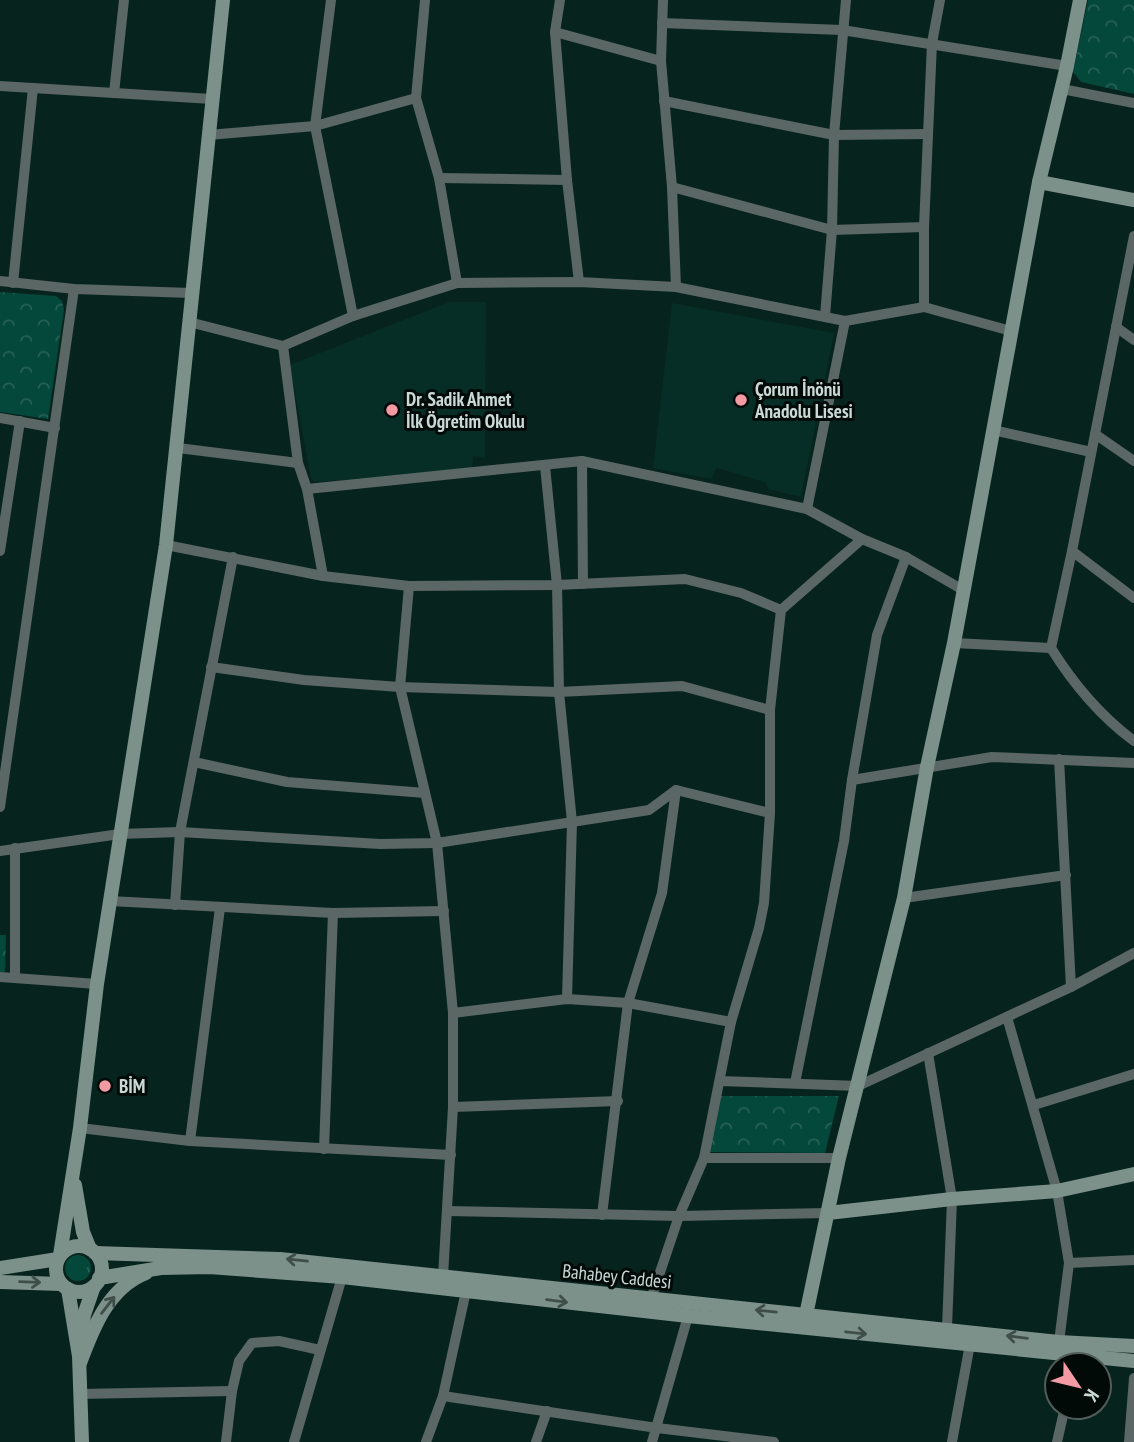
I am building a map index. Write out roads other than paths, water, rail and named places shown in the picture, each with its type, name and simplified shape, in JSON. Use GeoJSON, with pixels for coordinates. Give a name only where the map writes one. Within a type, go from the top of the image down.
{"type":"FeatureCollection","features":[{"type":"Feature","properties":{"kind":"street"},"geometry":{"type":"LineString","coordinates":[[114,93],[124,0]]}},
{"type":"Feature","properties":{"kind":"street"},"geometry":{"type":"LineString","coordinates":[[79,1361],[64,1286],[56,1272],[80,1128],[97,984],[166,545],[223,0]]}},
{"type":"Feature","properties":{"kind":"street"},"geometry":{"type":"LineString","coordinates":[[331,0],[315,126],[353,316]]}},
{"type":"Feature","properties":{"kind":"street"},"geometry":{"type":"LineString","coordinates":[[425,0],[416,98],[439,178],[457,283]]}},
{"type":"Feature","properties":{"kind":"street"},"geometry":{"type":"LineString","coordinates":[[560,0],[555,32],[567,180],[579,282]]}},
{"type":"Feature","properties":{"kind":"street"},"geometry":{"type":"LineString","coordinates":[[663,0],[661,61],[672,187],[676,286]]}},
{"type":"Feature","properties":{"kind":"street"},"geometry":{"type":"LineString","coordinates":[[825,316],[832,230],[834,135],[846,0]]}},
{"type":"Feature","properties":{"kind":"street"},"geometry":{"type":"LineString","coordinates":[[924,307],[924,227],[932,43],[940,0]]}},
{"type":"Feature","properties":{"kind":"street"},"geometry":{"type":"LineString","coordinates":[[806,1315],[839,1158],[904,898],[1040,182],[1080,0]]}},
{"type":"Feature","properties":{"kind":"street"},"geometry":{"type":"LineString","coordinates":[[662,23],[842,30],[1067,66]]}},
{"type":"Feature","properties":{"kind":"street"},"geometry":{"type":"LineString","coordinates":[[555,32],[661,61]]}},
{"type":"Feature","properties":{"kind":"street"},"geometry":{"type":"LineString","coordinates":[[0,86],[212,99]]}},
{"type":"Feature","properties":{"kind":"street"},"geometry":{"type":"LineString","coordinates":[[13,283],[33,88]]}},
{"type":"Feature","properties":{"kind":"street"},"geometry":{"type":"LineString","coordinates":[[1062,89],[1134,103]]}},
{"type":"Feature","properties":{"kind":"street"},"geometry":{"type":"LineString","coordinates":[[208,135],[315,126],[416,98]]}},
{"type":"Feature","properties":{"kind":"street"},"geometry":{"type":"LineString","coordinates":[[664,101],[834,135],[928,134]]}},
{"type":"Feature","properties":{"kind":"street"},"geometry":{"type":"LineString","coordinates":[[439,178],[567,180]]}},
{"type":"Feature","properties":{"kind":"street"},"geometry":{"type":"LineString","coordinates":[[1040,182],[1134,200]]}},
{"type":"Feature","properties":{"kind":"street"},"geometry":{"type":"LineString","coordinates":[[672,187],[832,230],[924,227]]}},
{"type":"Feature","properties":{"kind":"street"},"geometry":{"type":"LineString","coordinates":[[1134,236],[1051,648],[1088,702],[1134,741]]}},
{"type":"Feature","properties":{"kind":"street"},"geometry":{"type":"LineString","coordinates":[[0,281],[74,289],[191,293]]}},
{"type":"Feature","properties":{"kind":"street"},"geometry":{"type":"LineString","coordinates":[[189,322],[283,346],[353,316],[457,283],[579,282],[676,286],[845,321],[924,307],[1011,331]]}},
{"type":"Feature","properties":{"kind":"street"},"geometry":{"type":"LineString","coordinates":[[0,807],[5,745],[74,289]]}},
{"type":"Feature","properties":{"kind":"street"},"geometry":{"type":"LineString","coordinates":[[807,509],[845,321]]}},
{"type":"Feature","properties":{"kind":"street"},"geometry":{"type":"LineString","coordinates":[[1116,327],[1134,340]]}},
{"type":"Feature","properties":{"kind":"street"},"geometry":{"type":"LineString","coordinates":[[283,346],[298,463],[307,489],[323,576]]}},
{"type":"Feature","properties":{"kind":"street"},"geometry":{"type":"LineString","coordinates":[[0,418],[55,428]]}},
{"type":"Feature","properties":{"kind":"street"},"geometry":{"type":"LineString","coordinates":[[0,551],[20,421]]}},
{"type":"Feature","properties":{"kind":"street"},"geometry":{"type":"LineString","coordinates":[[993,430],[1091,452]]}},
{"type":"Feature","properties":{"kind":"street"},"geometry":{"type":"LineString","coordinates":[[1095,434],[1134,461]]}},
{"type":"Feature","properties":{"kind":"street"},"geometry":{"type":"LineString","coordinates":[[178,447],[298,463]]}},
{"type":"Feature","properties":{"kind":"street"},"geometry":{"type":"LineString","coordinates":[[582,461],[583,584]]}},
{"type":"Feature","properties":{"kind":"street"},"geometry":{"type":"LineString","coordinates":[[307,489],[582,461],[807,509],[862,539],[906,557],[963,590]]}},
{"type":"Feature","properties":{"kind":"street"},"geometry":{"type":"LineString","coordinates":[[545,466],[557,585],[559,692],[572,822],[566,999]]}},
{"type":"Feature","properties":{"kind":"street"},"geometry":{"type":"LineString","coordinates":[[651,1299],[679,1216],[704,1158],[731,1022],[764,903],[770,813],[769,710],[781,610],[862,539]]}},
{"type":"Feature","properties":{"kind":"street"},"geometry":{"type":"LineString","coordinates":[[166,545],[323,576],[409,586],[557,585],[685,579],[741,593],[781,610]]}},
{"type":"Feature","properties":{"kind":"street"},"geometry":{"type":"LineString","coordinates":[[1072,551],[1134,598]]}},
{"type":"Feature","properties":{"kind":"street"},"geometry":{"type":"LineString","coordinates":[[795,1083],[844,841],[877,635],[906,557]]}},
{"type":"Feature","properties":{"kind":"street"},"geometry":{"type":"LineString","coordinates":[[175,905],[180,832],[233,558]]}},
{"type":"Feature","properties":{"kind":"street"},"geometry":{"type":"LineString","coordinates":[[409,586],[400,687],[437,843],[453,1013],[453,1107],[443,1276]]}},
{"type":"Feature","properties":{"kind":"street"},"geometry":{"type":"LineString","coordinates":[[954,643],[1051,648]]}},
{"type":"Feature","properties":{"kind":"street"},"geometry":{"type":"LineString","coordinates":[[211,667],[304,680],[400,687],[559,692],[682,686],[769,710]]}},
{"type":"Feature","properties":{"kind":"street"},"geometry":{"type":"LineString","coordinates":[[852,780],[992,757],[1134,763]]}},
{"type":"Feature","properties":{"kind":"street"},"geometry":{"type":"LineString","coordinates":[[1059,759],[1071,987]]}},
{"type":"Feature","properties":{"kind":"street"},"geometry":{"type":"LineString","coordinates":[[194,762],[287,782],[425,793]]}},
{"type":"Feature","properties":{"kind":"street"},"geometry":{"type":"LineString","coordinates":[[676,790],[770,813]]}},
{"type":"Feature","properties":{"kind":"street"},"geometry":{"type":"LineString","coordinates":[[0,851],[120,834],[180,832],[380,844],[437,843],[649,810],[676,790]]}},
{"type":"Feature","properties":{"kind":"street"},"geometry":{"type":"LineString","coordinates":[[602,1214],[628,1003],[662,893],[676,790]]}},
{"type":"Feature","properties":{"kind":"street"},"geometry":{"type":"LineString","coordinates":[[15,848],[15,978]]}},
{"type":"Feature","properties":{"kind":"street"},"geometry":{"type":"LineString","coordinates":[[904,898],[1066,875]]}},
{"type":"Feature","properties":{"kind":"street"},"geometry":{"type":"LineString","coordinates":[[110,901],[333,913],[444,911]]}},
{"type":"Feature","properties":{"kind":"street"},"geometry":{"type":"LineString","coordinates":[[190,1141],[220,908]]}},
{"type":"Feature","properties":{"kind":"street"},"geometry":{"type":"LineString","coordinates":[[324,1149],[333,913]]}},
{"type":"Feature","properties":{"kind":"street"},"geometry":{"type":"LineString","coordinates":[[720,1081],[858,1086],[1071,987],[1134,953]]}},
{"type":"Feature","properties":{"kind":"street"},"geometry":{"type":"LineString","coordinates":[[0,977],[97,984]]}},
{"type":"Feature","properties":{"kind":"street"},"geometry":{"type":"LineString","coordinates":[[453,1013],[566,999],[628,1003],[731,1022]]}},
{"type":"Feature","properties":{"kind":"street"},"geometry":{"type":"LineString","coordinates":[[1006,1017],[1034,1105],[1057,1191],[1069,1263],[1059,1342]]}},
{"type":"Feature","properties":{"kind":"street"},"geometry":{"type":"LineString","coordinates":[[928,1053],[952,1199],[947,1328]]}},
{"type":"Feature","properties":{"kind":"street"},"geometry":{"type":"LineString","coordinates":[[1034,1105],[1134,1074]]}},
{"type":"Feature","properties":{"kind":"street"},"geometry":{"type":"LineString","coordinates":[[453,1107],[618,1101]]}},
{"type":"Feature","properties":{"kind":"street"},"geometry":{"type":"LineString","coordinates":[[80,1128],[190,1141],[451,1155]]}},
{"type":"Feature","properties":{"kind":"street"},"geometry":{"type":"LineString","coordinates":[[704,1158],[839,1158]]}},
{"type":"Feature","properties":{"kind":"street"},"geometry":{"type":"LineString","coordinates":[[73,1174],[83,1232],[101,1265],[84,1315],[79,1361],[82,1442]]}},
{"type":"Feature","properties":{"kind":"street"},"geometry":{"type":"LineString","coordinates":[[448,1211],[679,1216],[828,1213],[1057,1191],[1134,1174]]}},
{"type":"Feature","properties":{"kind":"street"},"geometry":{"type":"LineString","coordinates":[[0,1268],[59,1257],[71,1248],[84,1247],[92,1251]]}},
{"type":"Feature","properties":{"kind":"street","name":"Bahabey Caddesi"},"geometry":{"type":"LineString","coordinates":[[92,1251],[280,1259],[1059,1342],[1134,1346]]}},
{"type":"Feature","properties":{"kind":"street"},"geometry":{"type":"LineString","coordinates":[[1069,1263],[1134,1260]]}},
{"type":"Feature","properties":{"kind":"street","name":"Bahabey Caddesi"},"geometry":{"type":"LineString","coordinates":[[97,1282],[161,1268],[209,1267],[342,1277],[688,1317],[971,1344],[1043,1356]]}},
{"type":"Feature","properties":{"kind":"street"},"geometry":{"type":"LineString","coordinates":[[79,1361],[102,1311],[113,1297],[142,1275],[161,1268]]}},
{"type":"Feature","properties":{"kind":"street"},"geometry":{"type":"LineString","coordinates":[[294,1442],[342,1277]]}},
{"type":"Feature","properties":{"kind":"street"},"geometry":{"type":"LineString","coordinates":[[0,1282],[64,1286],[82,1292],[97,1282]]}},
{"type":"Feature","properties":{"kind":"street"},"geometry":{"type":"LineString","coordinates":[[426,1442],[443,1396],[466,1291]]}},
{"type":"Feature","properties":{"kind":"street"},"geometry":{"type":"LineString","coordinates":[[652,1442],[688,1317]]}},
{"type":"Feature","properties":{"kind":"street"},"geometry":{"type":"LineString","coordinates":[[226,1442],[232,1391],[239,1361],[253,1343],[279,1341],[320,1350]]}},
{"type":"Feature","properties":{"kind":"street"},"geometry":{"type":"LineString","coordinates":[[952,1442],[971,1344]]}},
{"type":"Feature","properties":{"kind":"street","name":"Bahabey Caddesi"},"geometry":{"type":"LineString","coordinates":[[1113,1361],[1134,1361]]}},
{"type":"Feature","properties":{"kind":"street"},"geometry":{"type":"LineString","coordinates":[[1129,1442],[1134,1378]]}},
{"type":"Feature","properties":{"kind":"street"},"geometry":{"type":"LineString","coordinates":[[80,1394],[232,1391]]}},
{"type":"Feature","properties":{"kind":"street"},"geometry":{"type":"LineString","coordinates":[[443,1396],[774,1442]]}},
{"type":"Feature","properties":{"kind":"street"},"geometry":{"type":"LineString","coordinates":[[536,1442],[547,1411]]}},
{"type":"Feature","properties":{"kind":"street"},"geometry":{"type":"LineString","coordinates":[[1057,1442],[1062,1421]]}},
{"type":"Feature","properties":{"kind":"place","name":"Çorum İnönü Anadolu Lisesi"},"geometry":{"type":"Point","coordinates":[741,400]}},
{"type":"Feature","properties":{"kind":"place","name":"Dr. Sadik Ahmet İlk Ögretim Okulu"},"geometry":{"type":"Point","coordinates":[392,410]}},
{"type":"Feature","properties":{"kind":"place","name":"BİM"},"geometry":{"type":"Point","coordinates":[105,1086]}}]}
